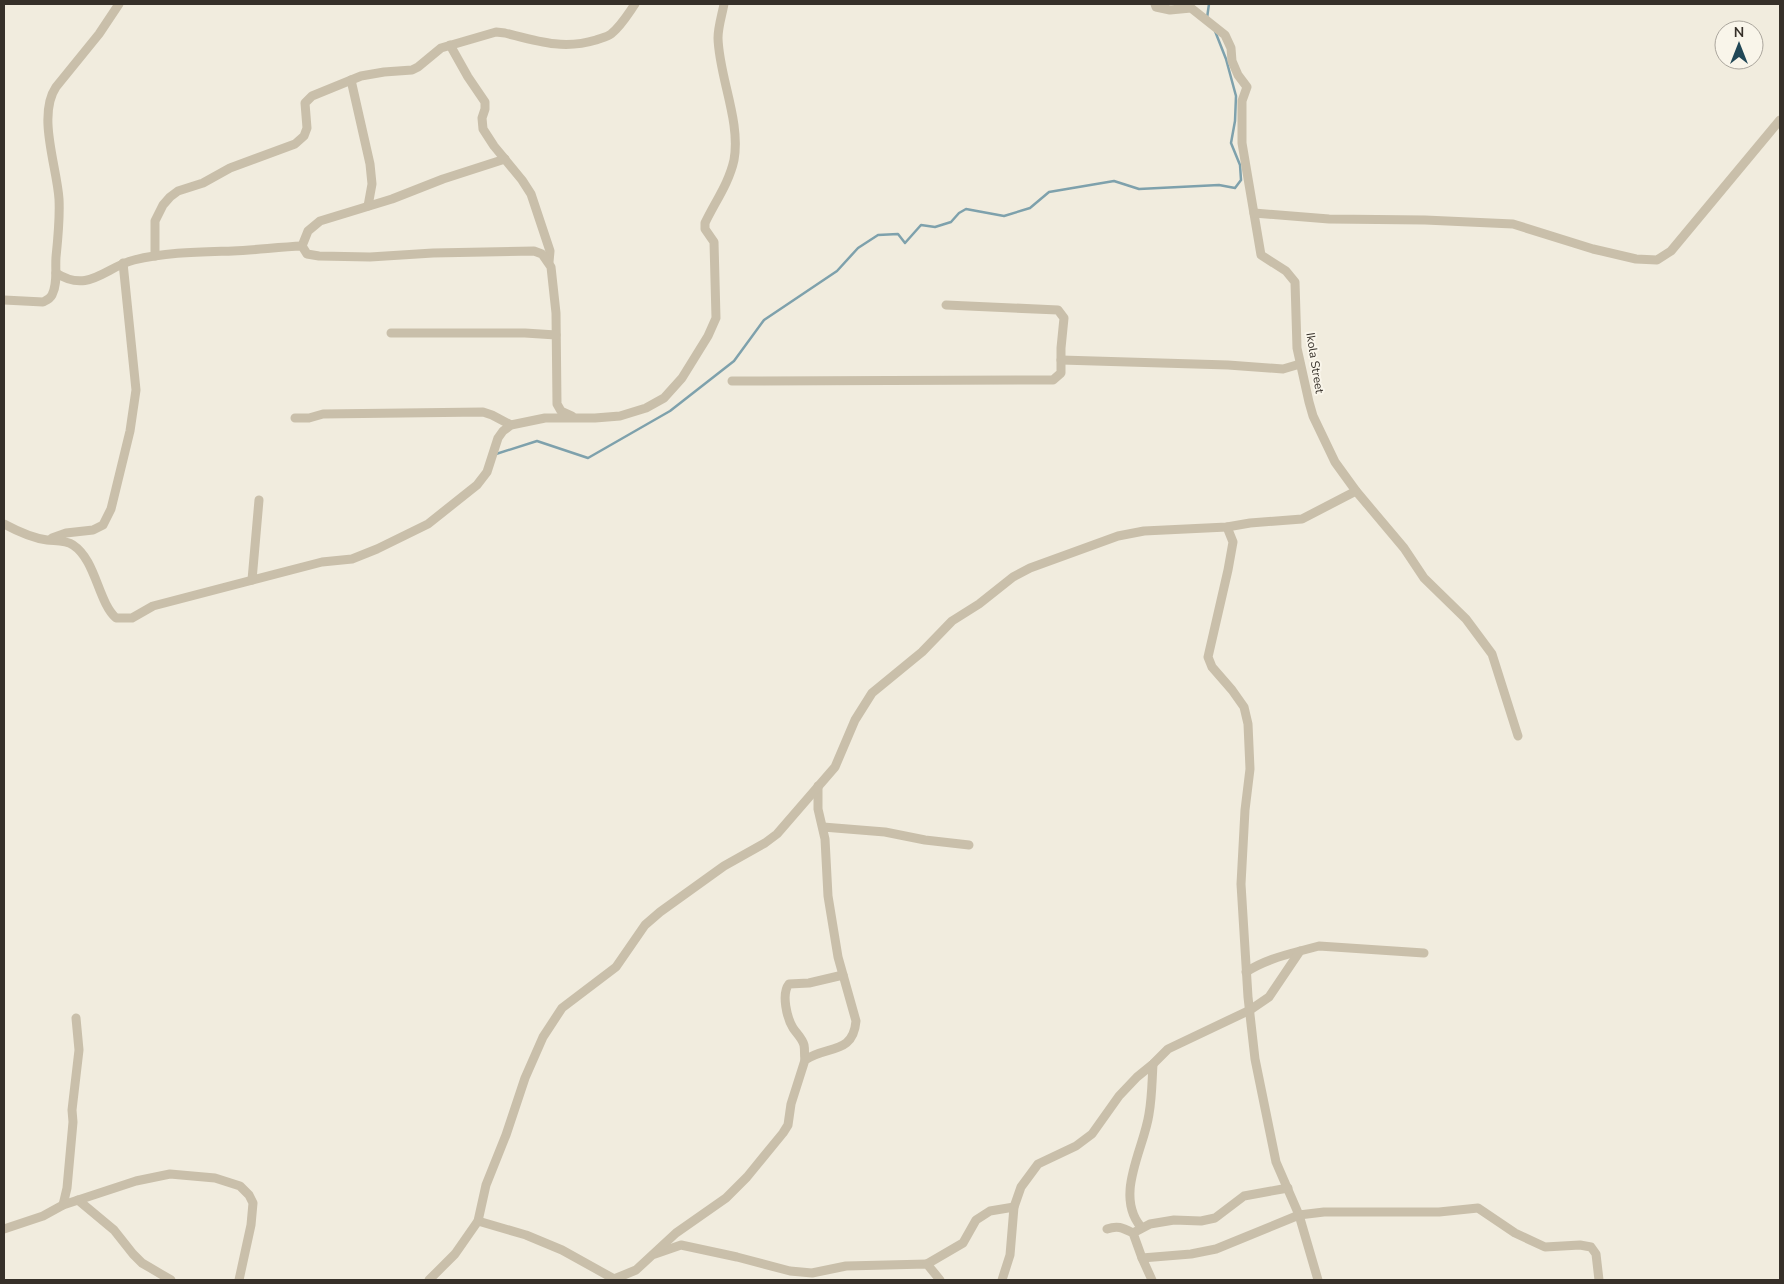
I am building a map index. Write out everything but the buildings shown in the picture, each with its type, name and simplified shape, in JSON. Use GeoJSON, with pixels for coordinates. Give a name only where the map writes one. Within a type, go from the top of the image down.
{"type":"FeatureCollection","features":[{"type":"Feature","properties":{"kind":"street"},"geometry":{"type":"LineString","coordinates":[[4,300],[36,302],[48,300],[54,288],[59,199],[49,131],[49,103],[56,87],[99,34],[119,4]]}},
{"type":"Feature","properties":{"kind":"street"},"geometry":{"type":"LineString","coordinates":[[155,256],[155,221],[163,205],[170,197],[178,191],[202,183],[230,168],[295,144],[304,136],[307,128],[305,107],[307,100],[312,96],[351,80],[384,72],[418,68],[441,48],[496,32],[561,46],[578,45],[610,35],[635,4]]}},
{"type":"Feature","properties":{"kind":"street"},"geometry":{"type":"LineString","coordinates":[[4,524],[20,532],[73,545],[82,554],[99,585],[107,608],[116,618],[132,618],[153,606],[322,562],[352,558],[377,549],[428,524],[477,485],[487,472],[502,430],[510,426],[545,418],[620,416],[646,408],[664,398],[682,378],[708,336],[716,318],[714,242],[705,229],[705,223],[725,186],[734,159],[734,134],[718,35],[724,4]]}},
{"type":"Feature","properties":{"kind":"street","name":"Ikola Street"},"geometry":{"type":"LineString","coordinates":[[1154,4],[1156,7],[1170,10],[1191,8],[1225,35],[1231,48],[1232,61],[1238,75],[1247,87],[1242,101],[1242,142],[1261,255],[1286,271],[1295,282],[1297,348],[1313,416],[1335,462],[1356,491],[1404,548],[1424,578],[1466,619],[1492,654],[1518,736]]}},
{"type":"Feature","properties":{"kind":"street"},"geometry":{"type":"LineString","coordinates":[[450,45],[468,77],[483,98],[486,106],[482,118],[483,128],[494,146],[531,194],[550,251],[549,262]]}},
{"type":"Feature","properties":{"kind":"street"},"geometry":{"type":"LineString","coordinates":[[351,80],[370,164],[372,184],[368,206]]}},
{"type":"Feature","properties":{"kind":"street"},"geometry":{"type":"LineString","coordinates":[[1254,213],[1328,219],[1425,220],[1513,224],[1636,259],[1657,260],[1670,251],[1780,120]]}},
{"type":"Feature","properties":{"kind":"street"},"geometry":{"type":"LineString","coordinates":[[302,246],[308,231],[320,221],[392,199],[478,166],[504,159]]}},
{"type":"Feature","properties":{"kind":"street"},"geometry":{"type":"LineString","coordinates":[[56,273],[68,280],[82,280],[106,273],[124,262],[155,256],[302,246]]}},
{"type":"Feature","properties":{"kind":"street"},"geometry":{"type":"LineString","coordinates":[[302,246],[307,254],[319,256],[370,257],[433,253],[527,251],[542,254],[551,267],[556,313],[557,404],[561,411],[576,418]]}},
{"type":"Feature","properties":{"kind":"street"},"geometry":{"type":"LineString","coordinates":[[47,540],[66,533],[93,530],[103,525],[111,509],[130,431],[136,390],[124,262]]}},
{"type":"Feature","properties":{"kind":"street"},"geometry":{"type":"LineString","coordinates":[[732,381],[1053,380],[1061,373],[1064,318],[1058,310],[946,305]]}},
{"type":"Feature","properties":{"kind":"street"},"geometry":{"type":"LineString","coordinates":[[391,333],[556,335]]}},
{"type":"Feature","properties":{"kind":"street"},"geometry":{"type":"LineString","coordinates":[[1061,360],[1228,365],[1283,369],[1300,364]]}},
{"type":"Feature","properties":{"kind":"street"},"geometry":{"type":"LineString","coordinates":[[295,418],[309,418],[323,414],[483,412],[510,426]]}},
{"type":"Feature","properties":{"kind":"street"},"geometry":{"type":"LineString","coordinates":[[429,1280],[455,1254],[478,1221],[486,1185],[525,1078],[543,1037],[562,1008],[616,967],[645,925],[660,912],[724,866],[766,843],[777,834],[835,767],[855,720],[872,693],[922,652],[952,620],[979,604],[1013,577],[1030,568],[1118,536],[1144,531],[1227,527],[1302,519],[1356,491]]}},
{"type":"Feature","properties":{"kind":"street"},"geometry":{"type":"LineString","coordinates":[[252,580],[259,500]]}},
{"type":"Feature","properties":{"kind":"street"},"geometry":{"type":"LineString","coordinates":[[1227,527],[1233,542],[1208,656],[1212,667],[1244,707],[1248,724],[1250,769],[1245,810],[1241,884],[1246,972],[1255,1059],[1276,1162],[1299,1215],[1318,1280]]}},
{"type":"Feature","properties":{"kind":"street"},"geometry":{"type":"LineString","coordinates":[[805,1060],[821,1052],[839,1048],[848,1042],[855,1030],[856,1020],[843,975],[828,896],[825,838],[818,809],[818,786]]}},
{"type":"Feature","properties":{"kind":"street"},"geometry":{"type":"LineString","coordinates":[[823,827],[885,832],[925,840],[969,845]]}},
{"type":"Feature","properties":{"kind":"street"},"geometry":{"type":"LineString","coordinates":[[1246,972],[1257,965],[1276,958],[1319,946],[1424,953]]}},
{"type":"Feature","properties":{"kind":"street"},"geometry":{"type":"LineString","coordinates":[[1002,1280],[1010,1255],[1014,1207],[1021,1187],[1038,1164],[1076,1146],[1092,1134],[1118,1096],[1137,1076],[1168,1049],[1250,1010],[1269,997],[1300,951]]}},
{"type":"Feature","properties":{"kind":"street"},"geometry":{"type":"LineString","coordinates":[[478,1221],[526,1235],[562,1250],[615,1280],[636,1270],[676,1233],[726,1198],[747,1177],[783,1133],[788,1125],[791,1104],[805,1060],[804,1045],[788,1016],[786,988],[789,984],[809,983],[843,975]]}},
{"type":"Feature","properties":{"kind":"street"},"geometry":{"type":"LineString","coordinates":[[63,1205],[79,1050],[76,1018]]}},
{"type":"Feature","properties":{"kind":"street"},"geometry":{"type":"LineString","coordinates":[[1141,1227],[1135,1220],[1130,1206],[1130,1186],[1149,1115],[1153,1064]]}},
{"type":"Feature","properties":{"kind":"street"},"geometry":{"type":"LineString","coordinates":[[4,1229],[44,1216],[63,1205],[136,1181],[170,1174],[215,1178],[240,1186],[249,1195],[253,1203],[251,1225],[239,1280]]}},
{"type":"Feature","properties":{"kind":"street"},"geometry":{"type":"LineString","coordinates":[[1133,1233],[1141,1227],[1174,1220],[1201,1221],[1215,1218],[1244,1196],[1288,1188]]}},
{"type":"Feature","properties":{"kind":"street"},"geometry":{"type":"LineString","coordinates":[[78,1200],[114,1230],[142,1263],[171,1280]]}},
{"type":"Feature","properties":{"kind":"street"},"geometry":{"type":"LineString","coordinates":[[651,1255],[681,1245],[790,1271],[812,1273],[846,1266],[927,1264],[963,1243],[976,1220],[990,1211],[1014,1207]]}},
{"type":"Feature","properties":{"kind":"street"},"geometry":{"type":"LineString","coordinates":[[1142,1258],[1191,1254],[1216,1249],[1299,1215],[1324,1212],[1439,1212],[1478,1208],[1514,1233],[1545,1247],[1580,1245],[1591,1247],[1596,1254],[1599,1280]]}},
{"type":"Feature","properties":{"kind":"street"},"geometry":{"type":"LineString","coordinates":[[1108,1229],[1114,1226],[1133,1233],[1152,1280]]}},
{"type":"Feature","properties":{"kind":"street"},"geometry":{"type":"LineString","coordinates":[[927,1264],[940,1280]]}},
{"type":"Feature","properties":{"kind":"waterway"},"geometry":{"type":"LineString","coordinates":[[1207,18],[1209,4]]}},
{"type":"Feature","properties":{"kind":"waterway"},"geometry":{"type":"LineString","coordinates":[[496,454],[537,441],[588,458],[670,411],[734,361],[764,320],[837,271],[858,248],[878,235],[898,234],[905,243],[921,225],[935,227],[951,222],[959,213],[966,209],[1004,216],[1030,208],[1049,192],[1114,181],[1139,189],[1219,185],[1235,188],[1241,180],[1240,165],[1231,143],[1235,121],[1236,96],[1226,59],[1215,31]]}}]}
